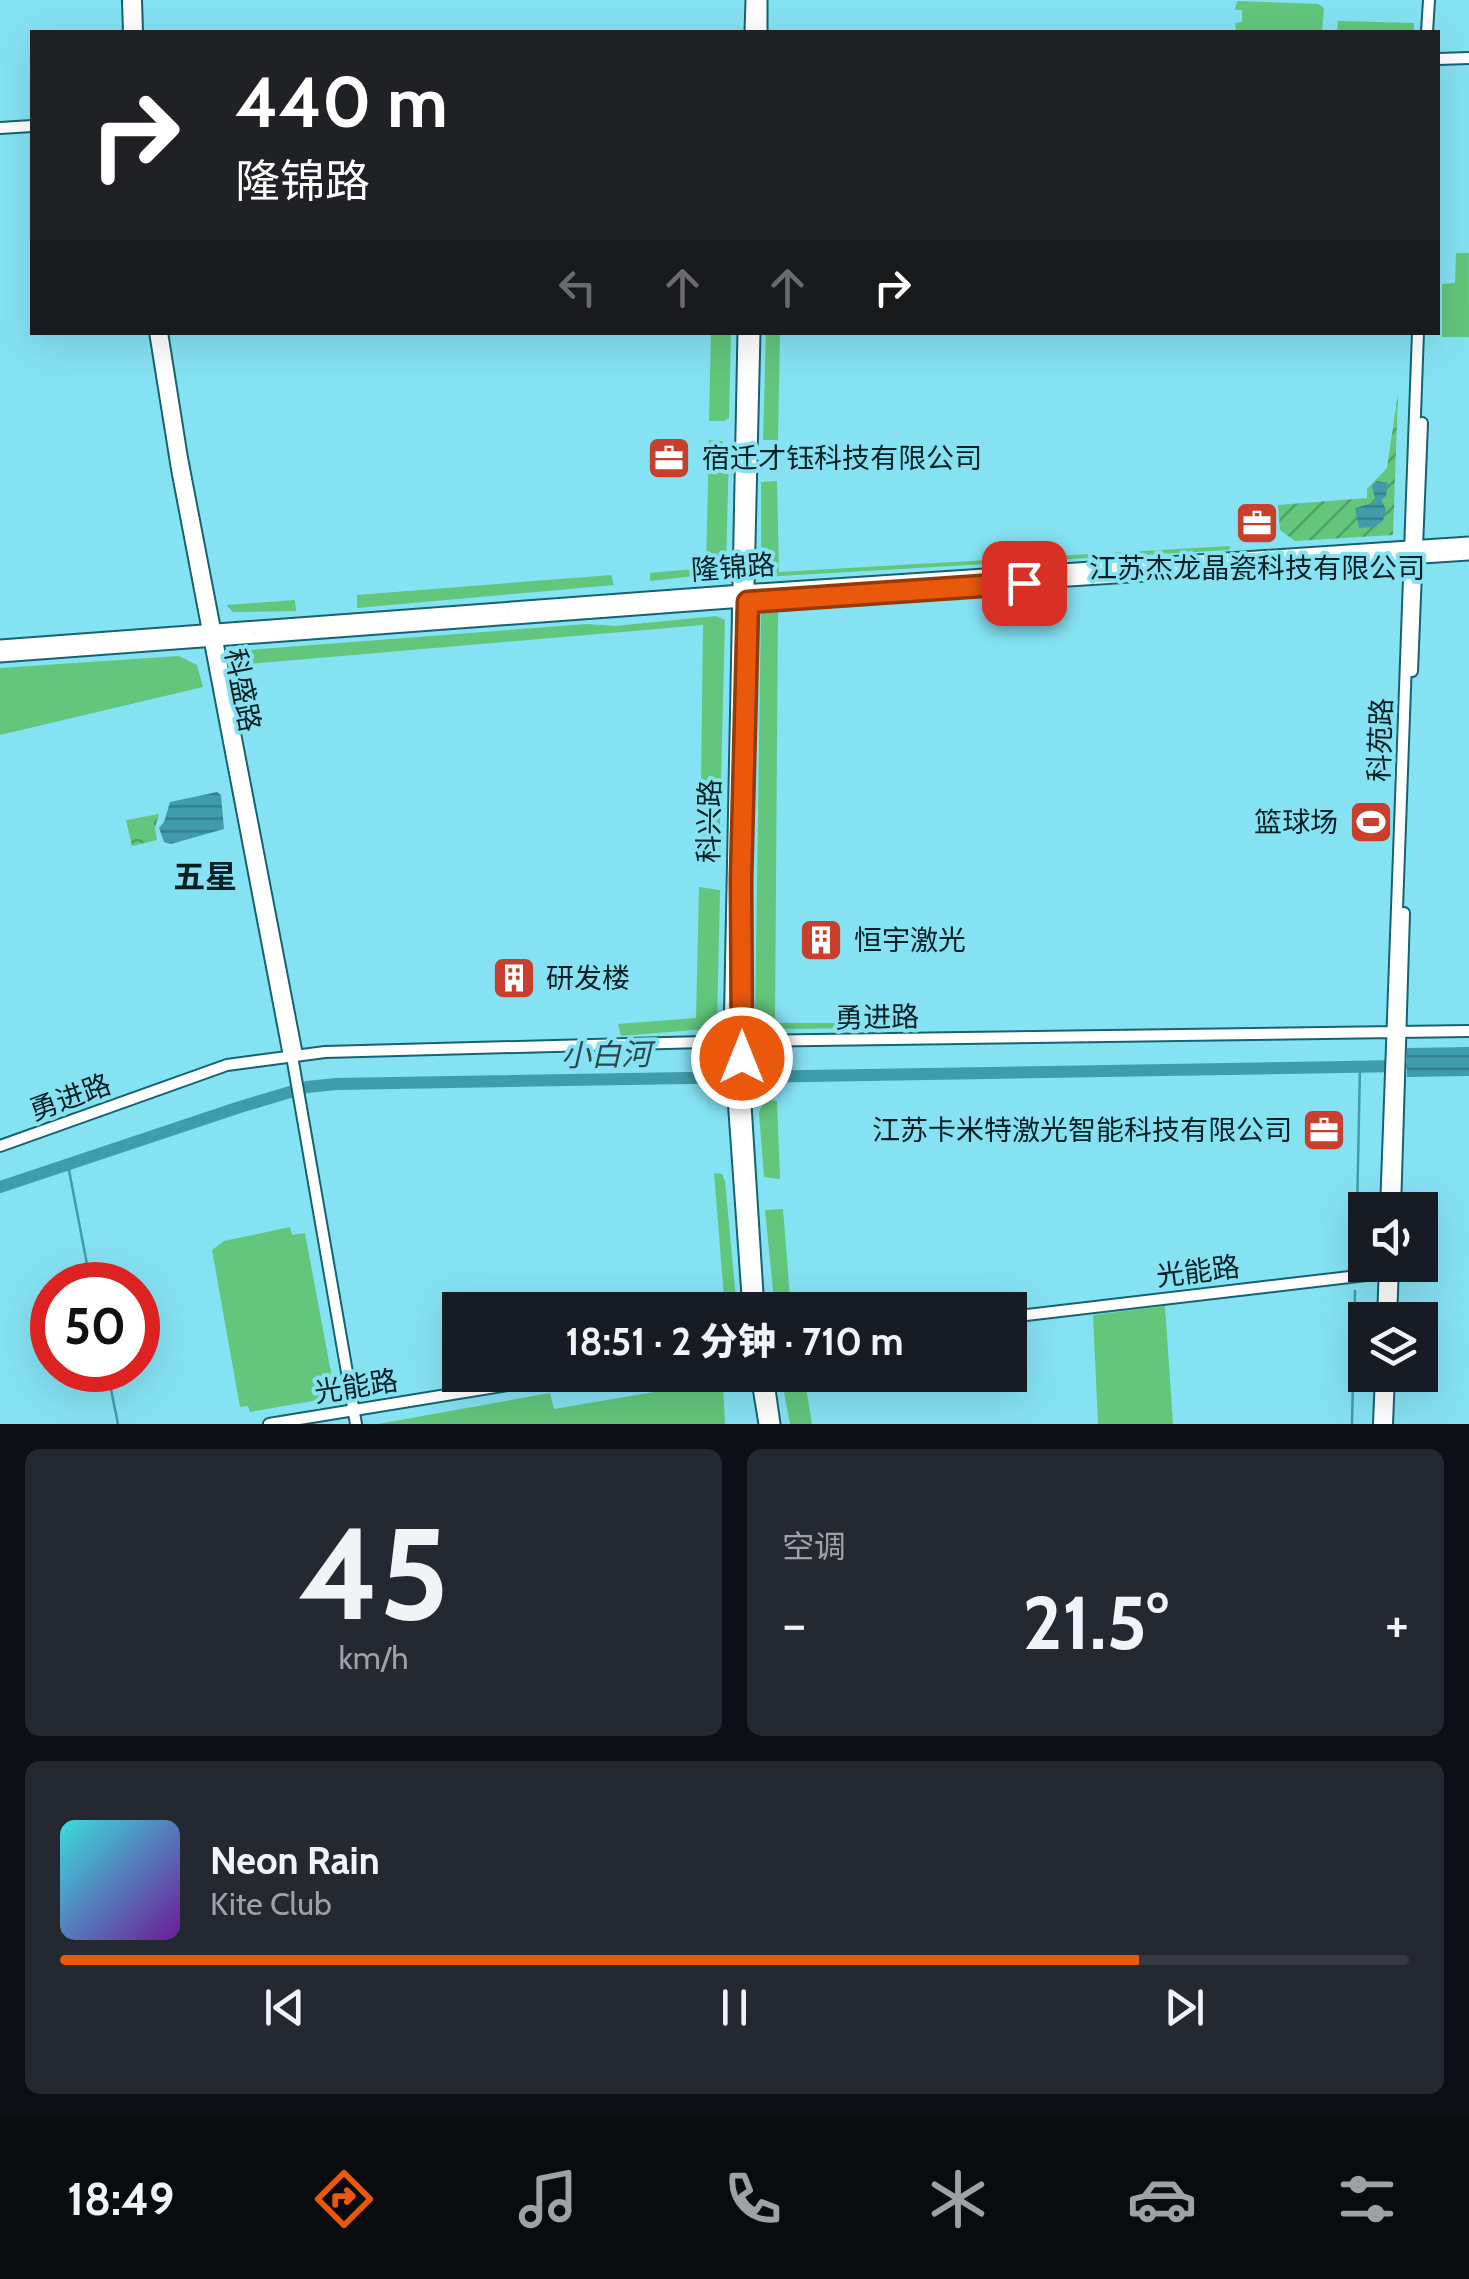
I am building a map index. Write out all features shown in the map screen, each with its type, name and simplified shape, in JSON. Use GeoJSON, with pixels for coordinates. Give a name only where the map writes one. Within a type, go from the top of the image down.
{"type":"FeatureCollection","features":[{"type":"Feature","properties":{"kind":"main road"},"geometry":{"type":"LineString","coordinates":[[751,30],[752,0]]}},
{"type":"Feature","properties":{"kind":"main road"},"geometry":{"type":"LineString","coordinates":[[761,0],[761,30]]}},
{"type":"Feature","properties":{"kind":"main road","name":"科兴路"},"geometry":{"type":"LineString","coordinates":[[744,335],[741,879],[736,1058],[748,1292]]}},
{"type":"Feature","properties":{"kind":"main road","name":"科兴路"},"geometry":{"type":"LineString","coordinates":[[743,597],[754,335]]}},
{"type":"Feature","properties":{"kind":"main road","name":"隆锦路"},"geometry":{"type":"LineString","coordinates":[[0,646],[214,635],[1414,552],[1469,543]]}},
{"type":"Feature","properties":{"kind":"main road","name":"隆锦路"},"geometry":{"type":"LineString","coordinates":[[1414,552],[1469,554]]}},
{"type":"Feature","properties":{"kind":"main road","name":"隆锦路"},"geometry":{"type":"LineString","coordinates":[[0,656],[214,635]]}},
{"type":"Feature","properties":{"kind":"main road","name":"科兴路"},"geometry":{"type":"LineString","coordinates":[[738,1095],[756,1292]]}},
{"type":"Feature","properties":{"kind":"main road"},"geometry":{"type":"LineString","coordinates":[[760,1392],[765,1424]]}},
{"type":"Feature","properties":{"kind":"main road"},"geometry":{"type":"LineString","coordinates":[[769,1392],[774,1424]]}},
{"type":"Feature","properties":{"kind":"street"},"geometry":{"type":"LineString","coordinates":[[128,0],[129,30]]}},
{"type":"Feature","properties":{"kind":"street"},"geometry":{"type":"LineString","coordinates":[[136,0],[137,30]]}},
{"type":"Feature","properties":{"kind":"street"},"geometry":{"type":"LineString","coordinates":[[1430,30],[1431,0]]}},
{"type":"Feature","properties":{"kind":"street"},"geometry":{"type":"LineString","coordinates":[[1440,60],[1469,58]]}},
{"type":"Feature","properties":{"kind":"street"},"geometry":{"type":"LineString","coordinates":[[0,128],[30,126]]}},
{"type":"Feature","properties":{"kind":"street","name":"科盛路"},"geometry":{"type":"LineString","coordinates":[[155,335],[177,468],[214,635]]}},
{"type":"Feature","properties":{"kind":"street","name":"科盛路"},"geometry":{"type":"LineString","coordinates":[[162,335],[356,1424]]}},
{"type":"Feature","properties":{"kind":"street","name":"科苑路"},"geometry":{"type":"LineString","coordinates":[[1395,1192],[1396,945],[1421,335]]}},
{"type":"Feature","properties":{"kind":"street","name":"勇进路"},"geometry":{"type":"LineString","coordinates":[[0,1146],[227,1065],[352,1050],[736,1041],[1396,1038],[1469,1031]]}},
{"type":"Feature","properties":{"kind":"street","name":"科苑路"},"geometry":{"type":"LineString","coordinates":[[1387,1192],[1395,1081]]}},
{"type":"Feature","properties":{"kind":"street","name":"光能路"},"geometry":{"type":"LineString","coordinates":[[1027,1315],[1348,1274]]}},
{"type":"Feature","properties":{"kind":"street","name":"光能路"},"geometry":{"type":"LineString","coordinates":[[269,1424],[461,1392]]}},
{"type":"Feature","properties":{"kind":"street"},"geometry":{"type":"LineString","coordinates":[[1383,1424],[1384,1392]]}},
{"type":"Feature","properties":{"kind":"green space"},"geometry":{"type":"Polygon","coordinates":[[[1237,1],[1318,4],[1324,8],[1322,30],[1236,30],[1235,23],[1242,22],[1242,10],[1235,10],[1237,1]]]}},
{"type":"Feature","properties":{"kind":"green space"},"geometry":{"type":"Polygon","coordinates":[[[1338,21],[1414,23],[1414,30],[1337,30],[1338,21]]]}},
{"type":"Feature","properties":{"kind":"green space"},"geometry":{"type":"Polygon","coordinates":[[[1456,253],[1469,253],[1469,337],[1442,337],[1442,284],[1455,283],[1456,253]]]}},
{"type":"Feature","properties":{"kind":"green space"},"geometry":{"type":"Polygon","coordinates":[[[711,335],[731,335],[729,418],[709,421],[711,335]]]}},
{"type":"Feature","properties":{"kind":"green space"},"geometry":{"type":"Polygon","coordinates":[[[766,335],[780,335],[778,440],[763,440],[766,335]]]}},
{"type":"Feature","properties":{"kind":"green space"},"geometry":{"type":"Polygon","coordinates":[[[1398,393],[1393,535],[1295,541],[1280,530],[1278,505],[1367,498],[1367,489],[1387,468],[1398,393]]]}},
{"type":"Feature","properties":{"kind":"green space"},"geometry":{"type":"Polygon","coordinates":[[[709,440],[722,441],[729,448],[726,569],[723,573],[650,581],[650,573],[706,568],[709,440]]]}},
{"type":"Feature","properties":{"kind":"green space"},"geometry":{"type":"Polygon","coordinates":[[[777,481],[779,572],[1230,546],[1229,550],[761,577],[761,482],[777,481]]]}},
{"type":"Feature","properties":{"kind":"green space"},"geometry":{"type":"Polygon","coordinates":[[[611,575],[614,585],[357,608],[357,595],[611,575]]]}},
{"type":"Feature","properties":{"kind":"green space"},"geometry":{"type":"Polygon","coordinates":[[[295,600],[296,611],[233,612],[226,605],[295,600]]]}},
{"type":"Feature","properties":{"kind":"green space"},"geometry":{"type":"Polygon","coordinates":[[[778,608],[775,1023],[893,1023],[893,1028],[764,1029],[755,1023],[761,609],[778,608]]]}},
{"type":"Feature","properties":{"kind":"green space"},"geometry":{"type":"Polygon","coordinates":[[[716,616],[725,620],[719,862],[700,866],[703,625],[236,665],[234,675],[229,661],[236,651],[716,616]]]}},
{"type":"Feature","properties":{"kind":"green space"},"geometry":{"type":"Polygon","coordinates":[[[179,656],[197,665],[203,687],[0,735],[0,668],[179,656]]]}},
{"type":"Feature","properties":{"kind":"green space"},"geometry":{"type":"Polygon","coordinates":[[[159,814],[157,840],[132,846],[126,820],[159,814]]]}},
{"type":"Feature","properties":{"kind":"green space"},"geometry":{"type":"Polygon","coordinates":[[[699,887],[720,890],[717,1028],[621,1036],[618,1024],[696,1018],[699,887]]]}},
{"type":"Feature","properties":{"kind":"green space"},"geometry":{"type":"Polygon","coordinates":[[[768,1100],[777,1101],[780,1179],[764,1177],[759,1113],[768,1100]]]}},
{"type":"Feature","properties":{"kind":"green space"},"geometry":{"type":"Polygon","coordinates":[[[714,1173],[722,1174],[725,1181],[735,1292],[724,1292],[714,1173]]]}},
{"type":"Feature","properties":{"kind":"green space"},"geometry":{"type":"Polygon","coordinates":[[[783,1209],[790,1292],[773,1292],[765,1210],[783,1209]]]}},
{"type":"Feature","properties":{"kind":"green space"},"geometry":{"type":"Polygon","coordinates":[[[290,1227],[292,1235],[305,1233],[335,1394],[250,1412],[248,1406],[240,1407],[212,1250],[224,1241],[290,1227]]]}},
{"type":"Feature","properties":{"kind":"green space"},"geometry":{"type":"Polygon","coordinates":[[[1165,1306],[1173,1424],[1098,1424],[1093,1315],[1165,1306]]]}},
{"type":"Feature","properties":{"kind":"green space"},"geometry":{"type":"Polygon","coordinates":[[[654,1392],[723,1392],[725,1424],[378,1424],[550,1393],[554,1409],[654,1392]]]}},
{"type":"Feature","properties":{"kind":"green space"},"geometry":{"type":"Polygon","coordinates":[[[784,1392],[807,1392],[812,1424],[790,1424],[784,1392]]]}},
{"type":"Feature","properties":{"kind":"water"},"geometry":{"type":"Polygon","coordinates":[[[1377,481],[1388,483],[1386,496],[1381,500],[1386,509],[1383,521],[1374,527],[1359,528],[1355,508],[1376,502],[1372,486],[1377,481]]]}},
{"type":"Feature","properties":{"kind":"water"},"geometry":{"type":"Polygon","coordinates":[[[217,792],[221,795],[224,829],[171,844],[164,842],[159,828],[170,802],[217,792]]]}},
{"type":"Feature","properties":{"kind":"water"},"geometry":{"type":"Polygon","coordinates":[[[1469,1047],[1469,1076],[1407,1077],[1407,1048],[1469,1047]]]}},
{"type":"Feature","properties":{"kind":"waterway"},"geometry":{"type":"LineString","coordinates":[[1357,1192],[1360,1066]]}},
{"type":"Feature","properties":{"kind":"waterway","name":"小白河"},"geometry":{"type":"LineString","coordinates":[[0,1187],[243,1106],[307,1087],[336,1084],[1401,1066]]}},
{"type":"Feature","properties":{"kind":"waterway"},"geometry":{"type":"LineString","coordinates":[[68,1165],[87,1262]]}},
{"type":"Feature","properties":{"kind":"waterway"},"geometry":{"type":"LineString","coordinates":[[1352,1424],[1355,1291]]}},
{"type":"Feature","properties":{"kind":"waterway"},"geometry":{"type":"LineString","coordinates":[[111,1392],[118,1424]]}},
{"type":"Feature","properties":{"kind":"place","name":"宿迁才钰科技有限公司"},"geometry":{"type":"Point","coordinates":[669,458]}},
{"type":"Feature","properties":{"kind":"place","name":"江苏杰龙晶瓷科技有限公司"},"geometry":{"type":"Point","coordinates":[1257,523]}},
{"type":"Feature","properties":{"kind":"place","name":"篮球场"},"geometry":{"type":"Point","coordinates":[1371,822]}},
{"type":"Feature","properties":{"kind":"place","name":"恒宇激光"},"geometry":{"type":"Point","coordinates":[821,940]}},
{"type":"Feature","properties":{"kind":"place","name":"研发楼"},"geometry":{"type":"Point","coordinates":[514,978]}},
{"type":"Feature","properties":{"kind":"place","name":"江苏卡米特激光智能科技有限公司"},"geometry":{"type":"Point","coordinates":[1324,1130]}},
{"type":"Feature","properties":{"kind":"district","name":"五星"},"geometry":{"type":"Point","coordinates":[205,876]}},
{"type":"Feature","properties":{"kind":"route"},"geometry":{"type":"LineString","coordinates":[[742,1058],[741,879],[748,602],[1024,583]]}}]}
